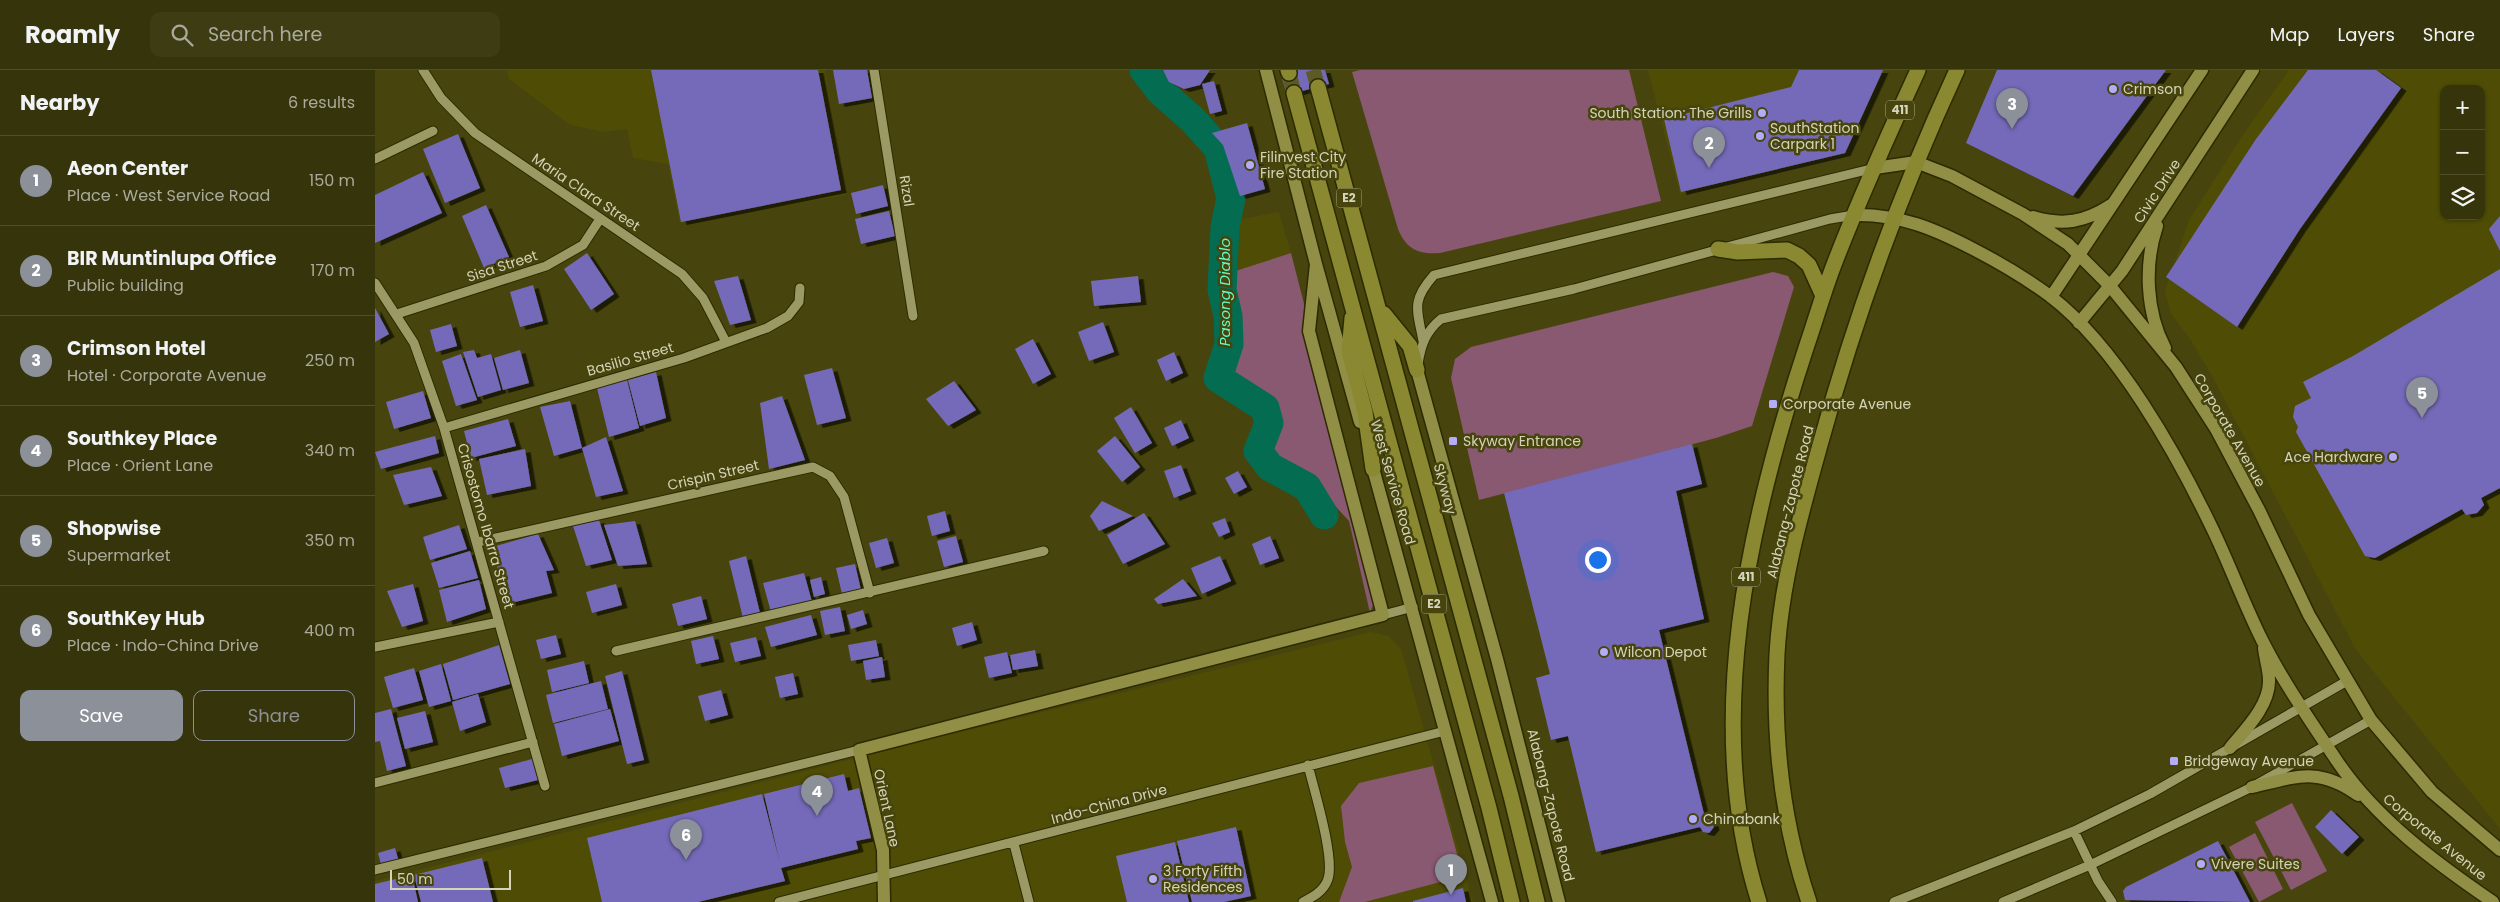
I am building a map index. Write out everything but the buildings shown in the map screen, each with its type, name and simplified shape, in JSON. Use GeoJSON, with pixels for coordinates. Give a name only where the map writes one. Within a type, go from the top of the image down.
{"type":"FeatureCollection","features":[{"type":"Feature","properties":{"kind":"highway","name":"Alabang-Zapote Road"},"geometry":{"type":"LineString","coordinates":[[1759,902],[1743,838],[1736,777],[1734,721],[1745,578],[1773,457],[1823,296],[1854,215],[1917,70]]}},
{"type":"Feature","properties":{"kind":"highway","name":"Alabang-Zapote Road"},"geometry":{"type":"LineString","coordinates":[[1809,902],[1795,860],[1785,811],[1778,756],[1777,674],[1788,569],[1834,392],[1916,162],[1957,70]]}},
{"type":"Feature","properties":{"kind":"highway","name":"Skyway"},"geometry":{"type":"LineString","coordinates":[[1318,87],[1509,786],[1537,902]]}},
{"type":"Feature","properties":{"kind":"highway","name":"E2"},"geometry":{"type":"LineString","coordinates":[[1294,93],[1512,902]]}},
{"type":"Feature","properties":{"kind":"highway"},"geometry":{"type":"LineString","coordinates":[[1718,249],[1737,252],[1787,250],[1799,256],[1809,265],[1823,296]]}},
{"type":"Feature","properties":{"kind":"highway"},"geometry":{"type":"LineString","coordinates":[[1353,307],[1349,351],[1365,412],[1373,469]]}},
{"type":"Feature","properties":{"kind":"highway","name":"E2"},"geometry":{"type":"LineString","coordinates":[[1380,309],[1410,346],[1417,370]]}},
{"type":"Feature","properties":{"kind":"main road","name":"West Service Road"},"geometry":{"type":"LineString","coordinates":[[1266,70],[1316,264],[1413,607],[1492,902]]}},
{"type":"Feature","properties":{"kind":"main road"},"geometry":{"type":"LineString","coordinates":[[2051,297],[2202,70]]}},
{"type":"Feature","properties":{"kind":"main road","name":"Civic Drive"},"geometry":{"type":"LineString","coordinates":[[2079,323],[2110,286],[2161,213],[2253,70]]}},
{"type":"Feature","properties":{"kind":"main road","name":"Corporate Avenue"},"geometry":{"type":"LineString","coordinates":[[1875,168],[1916,162],[1952,176],[2023,214],[2068,244],[2110,286],[2176,367],[2216,429],[2259,510],[2309,615],[2371,720],[2432,792],[2500,850]]}},
{"type":"Feature","properties":{"kind":"main road"},"geometry":{"type":"LineString","coordinates":[[2023,214],[2060,222],[2077,222],[2097,214],[2115,202]]}},
{"type":"Feature","properties":{"kind":"main road"},"geometry":{"type":"LineString","coordinates":[[2161,213],[2153,236],[2149,261],[2149,285],[2153,314],[2159,332],[2176,367]]}},
{"type":"Feature","properties":{"kind":"main road","name":"Corporate Avenue"},"geometry":{"type":"LineString","coordinates":[[1854,215],[1896,217],[1935,231],[1962,244],[2051,297],[2079,323],[2103,349],[2137,396],[2176,456],[2213,529],[2263,641],[2338,762],[2372,805],[2454,875],[2493,902]]}},
{"type":"Feature","properties":{"kind":"main road"},"geometry":{"type":"LineString","coordinates":[[859,750],[1383,615],[1309,331],[1316,264]]}},
{"type":"Feature","properties":{"kind":"main road","name":"Alabang-Zapote Road"},"geometry":{"type":"LineString","coordinates":[[1417,370],[1492,640],[1559,902]]}},
{"type":"Feature","properties":{"kind":"main road"},"geometry":{"type":"LineString","coordinates":[[2230,748],[2250,724],[2266,697],[2269,681],[2263,641]]}},
{"type":"Feature","properties":{"kind":"main road","name":"Orient Lane"},"geometry":{"type":"LineString","coordinates":[[859,750],[883,850],[882,877],[884,902]]}},
{"type":"Feature","properties":{"kind":"main road"},"geometry":{"type":"LineString","coordinates":[[2251,787],[2298,776],[2320,776],[2343,784],[2372,805]]}},
{"type":"Feature","properties":{"kind":"street","name":"Maria Clara Street"},"geometry":{"type":"LineString","coordinates":[[423,70],[441,98],[475,133],[682,274],[703,298],[726,342]]}},
{"type":"Feature","properties":{"kind":"street","name":"Rizal"},"geometry":{"type":"LineString","coordinates":[[874,70],[913,316]]}},
{"type":"Feature","properties":{"kind":"street"},"geometry":{"type":"LineString","coordinates":[[375,159],[433,131]]}},
{"type":"Feature","properties":{"kind":"street","name":"Corporate Avenue"},"geometry":{"type":"LineString","coordinates":[[1423,341],[1417,310],[1421,290],[1434,275],[1875,168]]}},
{"type":"Feature","properties":{"kind":"street","name":"Corporate Avenue"},"geometry":{"type":"LineString","coordinates":[[1417,370],[1423,341],[1428,332],[1441,319],[1575,288],[1830,219],[1854,215]]}},
{"type":"Feature","properties":{"kind":"street","name":"Sisa Street"},"geometry":{"type":"LineString","coordinates":[[397,314],[546,266],[583,245],[601,219]]}},
{"type":"Feature","properties":{"kind":"street","name":"Crisostomo Ibarra Street"},"geometry":{"type":"LineString","coordinates":[[375,283],[397,314],[414,343],[445,428],[545,786]]}},
{"type":"Feature","properties":{"kind":"street","name":"Basilio Street"},"geometry":{"type":"LineString","coordinates":[[445,428],[684,358],[767,328],[789,316],[799,302],[800,288]]}},
{"type":"Feature","properties":{"kind":"street","name":"Crispin Street"},"geometry":{"type":"LineString","coordinates":[[478,542],[813,467],[830,476],[844,497],[870,593]]}},
{"type":"Feature","properties":{"kind":"street"},"geometry":{"type":"LineString","coordinates":[[616,651],[1044,551]]}},
{"type":"Feature","properties":{"kind":"street"},"geometry":{"type":"LineString","coordinates":[[1383,615],[1413,607]]}},
{"type":"Feature","properties":{"kind":"street"},"geometry":{"type":"LineString","coordinates":[[375,648],[499,622]]}},
{"type":"Feature","properties":{"kind":"street"},"geometry":{"type":"LineString","coordinates":[[1894,902],[2075,831],[2150,794],[2303,708],[2347,681]]}},
{"type":"Feature","properties":{"kind":"street"},"geometry":{"type":"LineString","coordinates":[[2003,902],[2090,865],[2251,787],[2371,720]]}},
{"type":"Feature","properties":{"kind":"street","name":"Indo-China Drive"},"geometry":{"type":"LineString","coordinates":[[779,902],[1014,844],[1308,765],[1445,731]]}},
{"type":"Feature","properties":{"kind":"street"},"geometry":{"type":"LineString","coordinates":[[375,783],[533,742]]}},
{"type":"Feature","properties":{"kind":"street"},"geometry":{"type":"LineString","coordinates":[[375,870],[859,750]]}},
{"type":"Feature","properties":{"kind":"street"},"geometry":{"type":"LineString","coordinates":[[1303,902],[1316,896],[1328,880],[1330,863],[1308,765]]}},
{"type":"Feature","properties":{"kind":"street"},"geometry":{"type":"LineString","coordinates":[[2075,831],[2090,865],[2112,902]]}},
{"type":"Feature","properties":{"kind":"street"},"geometry":{"type":"LineString","coordinates":[[1014,844],[1029,902]]}},
{"type":"Feature","properties":{"kind":"shaded area"},"geometry":{"type":"Polygon","coordinates":[[[507,70],[825,70],[846,195],[680,223],[668,164],[633,158],[627,129],[604,132],[570,125],[509,79],[507,70]]]}},
{"type":"Feature","properties":{"kind":"shaded area"},"geometry":{"type":"Polygon","coordinates":[[[1360,70],[1629,70],[1661,201],[1440,253],[1420,252],[1409,246],[1398,229],[1352,72],[1360,70]]]}},
{"type":"Feature","properties":{"kind":"shaded area","name":"South Station: The Grills"},"geometry":{"type":"Polygon","coordinates":[[[1648,70],[1885,70],[1847,156],[1680,194],[1648,70]]]}},
{"type":"Feature","properties":{"kind":"shaded area"},"geometry":{"type":"Polygon","coordinates":[[[2289,70],[2500,70],[2500,829],[2356,650],[2213,378],[2190,339],[2171,314],[2165,291],[2189,220],[2246,130],[2289,70]]]}},
{"type":"Feature","properties":{"kind":"shaded area"},"geometry":{"type":"Polygon","coordinates":[[[1279,212],[1291,253],[1229,273],[1237,220],[1279,212]]]}},
{"type":"Feature","properties":{"kind":"shaded area"},"geometry":{"type":"Polygon","coordinates":[[[1291,253],[1378,592],[1370,613],[1349,521],[1315,484],[1265,456],[1273,420],[1268,401],[1222,376],[1236,341],[1229,273],[1291,253]]]}},
{"type":"Feature","properties":{"kind":"shaded area"},"geometry":{"type":"Polygon","coordinates":[[[1773,272],[1788,276],[1794,287],[1752,426],[1716,438],[1479,500],[1451,378],[1455,359],[1471,347],[1773,272]]]}},
{"type":"Feature","properties":{"kind":"shaded area"},"geometry":{"type":"Polygon","coordinates":[[[1370,632],[1389,636],[1401,649],[1473,902],[375,902],[375,881],[911,744],[1370,632]]]}},
{"type":"Feature","properties":{"kind":"shaded area"},"geometry":{"type":"Polygon","coordinates":[[[1433,766],[1463,876],[1365,902],[1339,902],[1352,867],[1345,842],[1341,806],[1359,783],[1433,766]]]}},
{"type":"Feature","properties":{"kind":"shaded area"},"geometry":{"type":"Polygon","coordinates":[[[2292,803],[2327,871],[2291,890],[2255,822],[2292,803]]]}},
{"type":"Feature","properties":{"kind":"shaded area"},"geometry":{"type":"Polygon","coordinates":[[[2255,833],[2283,889],[2259,902],[2229,847],[2255,833]]]}},
{"type":"Feature","properties":{"kind":"waterway","name":"Pasong Diablo"},"geometry":{"type":"LineString","coordinates":[[1144,70],[1160,91],[1193,120],[1218,148],[1231,198],[1225,227],[1222,290],[1228,316],[1229,344],[1218,378],[1265,408],[1269,423],[1258,451],[1270,467],[1307,487],[1324,515]]}},
{"type":"Feature","properties":{"kind":"tunnel"},"geometry":{"type":"LineString","coordinates":[[1313,70],[1318,87]]}},
{"type":"Feature","properties":{"kind":"tunnel"},"geometry":{"type":"LineString","coordinates":[[1289,73],[1294,93]]}},
{"type":"Feature","properties":{"kind":"place","name":"Crimson"},"geometry":{"type":"Point","coordinates":[2113,89]}},
{"type":"Feature","properties":{"kind":"place","name":"South Station: The Grills"},"geometry":{"type":"Point","coordinates":[1762,113]}},
{"type":"Feature","properties":{"kind":"place","name":"Crimson Hotel"},"geometry":{"type":"Point","coordinates":[2012,129]}},
{"type":"Feature","properties":{"kind":"place","name":"SouthStation Carpark 1"},"geometry":{"type":"Point","coordinates":[1760,136]}},
{"type":"Feature","properties":{"kind":"place","name":"Filinvest City Fire Station"},"geometry":{"type":"Point","coordinates":[1250,165]}},
{"type":"Feature","properties":{"kind":"place","name":"BIR Muntinlupa Office"},"geometry":{"type":"Point","coordinates":[1709,168]}},
{"type":"Feature","properties":{"kind":"place","name":"Corporate Avenue"},"geometry":{"type":"Point","coordinates":[1773,404]}},
{"type":"Feature","properties":{"kind":"place","name":"Shopwise"},"geometry":{"type":"Point","coordinates":[2422,418]}},
{"type":"Feature","properties":{"kind":"place","name":"Skyway Entrance"},"geometry":{"type":"Point","coordinates":[1453,441]}},
{"type":"Feature","properties":{"kind":"place","name":"Ace Hardware"},"geometry":{"type":"Point","coordinates":[2393,457]}},
{"type":"Feature","properties":{"kind":"place","name":"Wilcon Depot"},"geometry":{"type":"Point","coordinates":[1604,652]}},
{"type":"Feature","properties":{"kind":"place","name":"Bridgeway Avenue"},"geometry":{"type":"Point","coordinates":[2174,761]}},
{"type":"Feature","properties":{"kind":"place","name":"Southkey Place"},"geometry":{"type":"Point","coordinates":[817,816]}},
{"type":"Feature","properties":{"kind":"place","name":"Chinabank"},"geometry":{"type":"Point","coordinates":[1693,819]}},
{"type":"Feature","properties":{"kind":"place","name":"SouthKey Hub"},"geometry":{"type":"Point","coordinates":[686,860]}},
{"type":"Feature","properties":{"kind":"place","name":"Vivere Suites"},"geometry":{"type":"Point","coordinates":[2201,864]}},
{"type":"Feature","properties":{"kind":"place","name":"3 Forty Fifth Residences"},"geometry":{"type":"Point","coordinates":[1153,879]}},
{"type":"Feature","properties":{"kind":"place","name":"Aeon Center"},"geometry":{"type":"Point","coordinates":[1451,895]}}]}
